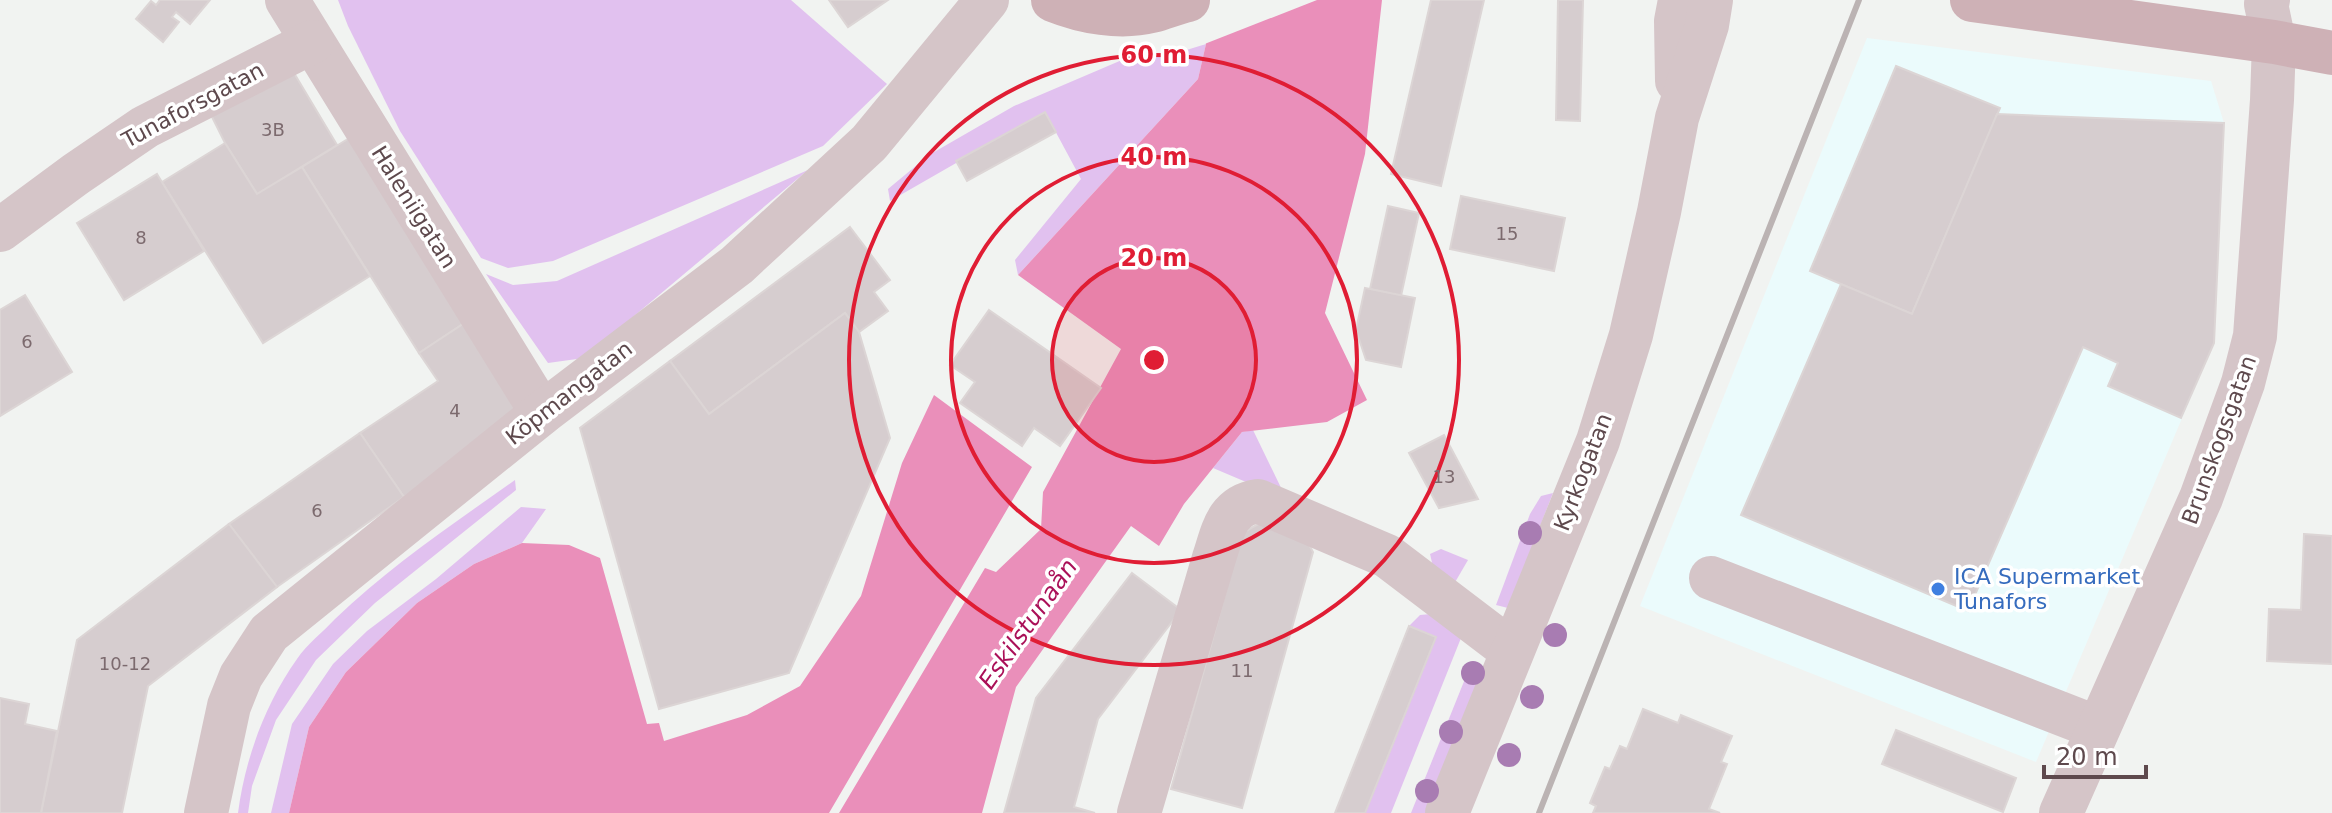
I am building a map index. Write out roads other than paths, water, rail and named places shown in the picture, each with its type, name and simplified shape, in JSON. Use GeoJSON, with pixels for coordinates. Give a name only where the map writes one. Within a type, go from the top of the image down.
{"type":"FeatureCollection","features":[{"type":"Feature","properties":{"kind":"main road"},"geometry":{"type":"LineString","coordinates":[[1053,0],[1076,9],[1112,14],[1149,12],[1176,1]]}},
{"type":"Feature","properties":{"kind":"main road"},"geometry":{"type":"LineString","coordinates":[[1994,2],[2271,21],[2332,47]]}},
{"type":"Feature","properties":{"kind":"main road"},"geometry":{"type":"LineString","coordinates":[[2271,21],[2332,53]]}},
{"type":"Feature","properties":{"kind":"street","name":"Haleniigatan"},"geometry":{"type":"LineString","coordinates":[[287,0],[542,413]]}},
{"type":"Feature","properties":{"kind":"street","name":"Köpmangatan"},"geometry":{"type":"LineString","coordinates":[[206,813],[229,706],[241,676],[269,633],[542,413],[737,265],[869,143],[987,0]]}},
{"type":"Feature","properties":{"kind":"street","name":"Kyrkogatan"},"geometry":{"type":"LineString","coordinates":[[1677,118],[1676,21],[1680,0]]}},
{"type":"Feature","properties":{"kind":"street","name":"Kyrkogatan"},"geometry":{"type":"LineString","coordinates":[[1447,813],[1603,426],[1631,335],[1677,118],[1707,25],[1711,0]]}},
{"type":"Feature","properties":{"kind":"street","name":"Brunskogsgatan"},"geometry":{"type":"LineString","coordinates":[[2061,813],[2201,498],[2243,383],[2255,336],[2271,116],[2271,21]]}},
{"type":"Feature","properties":{"kind":"street","name":"Tunaforsgatan"},"geometry":{"type":"LineString","coordinates":[[0,230],[145,127],[312,42]]}},
{"type":"Feature","properties":{"kind":"street"},"geometry":{"type":"LineString","coordinates":[[1139,813],[1214,558],[1228,519],[1243,503],[1258,501],[1387,556],[1512,651]]}},
{"type":"Feature","properties":{"kind":"street"},"geometry":{"type":"LineString","coordinates":[[1711,578],[2098,728]]}},
{"type":"Feature","properties":{"kind":"water","name":"Eskilstunaån"},"geometry":{"type":"Polygon","coordinates":[[[1184,0],[1382,0],[1365,154],[1325,313],[1367,400],[1327,422],[1242,432],[1184,504],[1159,546],[1131,526],[1016,687],[982,813],[839,813],[985,568],[996,572],[1041,529],[1043,492],[1121,349],[1018,275],[1198,79],[1206,44],[1184,0]]]}},
{"type":"Feature","properties":{"kind":"water"},"geometry":{"type":"Polygon","coordinates":[[[934,395],[1032,467],[829,813],[289,813],[309,727],[346,672],[417,603],[474,564],[522,543],[569,545],[600,558],[647,724],[659,723],[664,741],[747,715],[800,686],[861,596],[902,463],[934,395]]]}},
{"type":"Feature","properties":{"kind":"railway"},"geometry":{"type":"LineString","coordinates":[[1539,813],[1859,0]]}},
{"type":"Feature","properties":{"kind":"place","name":"ICA Supermarket Tunafors"},"geometry":{"type":"Point","coordinates":[1938,589]}}]}
